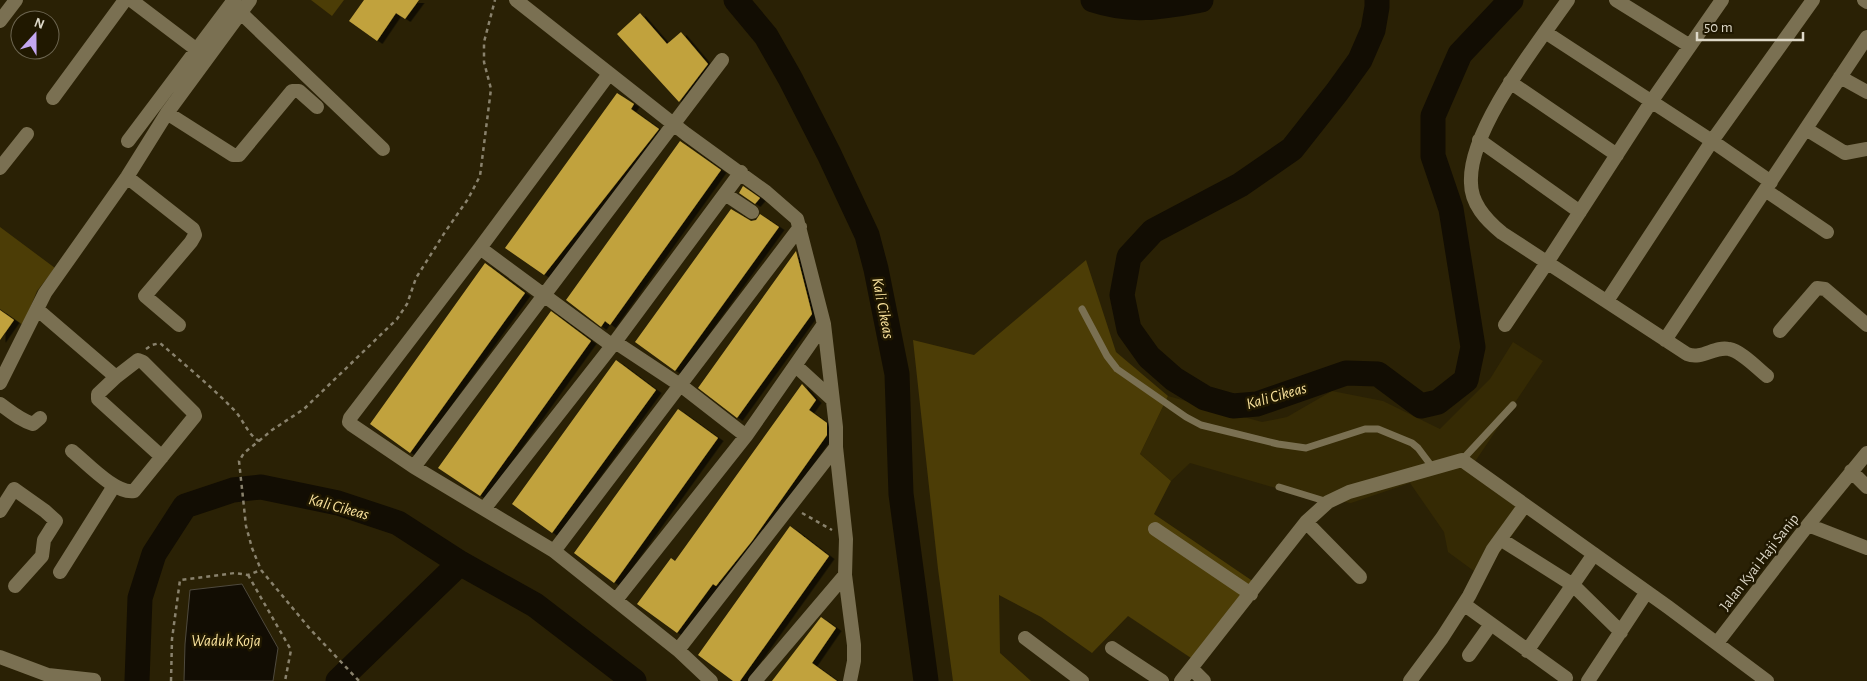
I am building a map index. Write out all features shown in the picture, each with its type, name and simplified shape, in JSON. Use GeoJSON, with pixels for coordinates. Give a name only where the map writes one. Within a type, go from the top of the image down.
{"type":"FeatureCollection","features":[{"type":"Feature","properties":{"kind":"street"},"geometry":{"type":"LineString","coordinates":[[0,21],[16,0]]}},
{"type":"Feature","properties":{"kind":"street"},"geometry":{"type":"LineString","coordinates":[[53,98],[125,0]]}},
{"type":"Feature","properties":{"kind":"street"},"geometry":{"type":"LineString","coordinates":[[131,0],[197,50]]}},
{"type":"Feature","properties":{"kind":"street"},"geometry":{"type":"LineString","coordinates":[[128,141],[234,0]]}},
{"type":"Feature","properties":{"kind":"street"},"geometry":{"type":"LineString","coordinates":[[0,383],[45,293],[127,177],[166,113],[250,0]]}},
{"type":"Feature","properties":{"kind":"street"},"geometry":{"type":"LineString","coordinates":[[516,0],[673,124],[741,172],[798,219],[824,324],[836,427],[836,447],[846,539],[846,575],[854,645],[854,661],[850,681]]}},
{"type":"Feature","properties":{"kind":"street"},"geometry":{"type":"LineString","coordinates":[[1568,0],[1510,82],[1479,140],[1472,165],[1470,183],[1472,195],[1481,213],[1489,223],[1502,233],[1665,340],[1693,356],[1723,348],[1729,349],[1736,352],[1767,376]]}},
{"type":"Feature","properties":{"kind":"street"},"geometry":{"type":"LineString","coordinates":[[1616,0],[1690,46]]}},
{"type":"Feature","properties":{"kind":"street"},"geometry":{"type":"LineString","coordinates":[[1505,325],[1651,102],[1722,0]]}},
{"type":"Feature","properties":{"kind":"street"},"geometry":{"type":"LineString","coordinates":[[1607,301],[1712,141],[1813,0]]}},
{"type":"Feature","properties":{"kind":"street"},"geometry":{"type":"LineString","coordinates":[[241,13],[383,149]]}},
{"type":"Feature","properties":{"kind":"street"},"geometry":{"type":"LineString","coordinates":[[1545,32],[1712,141],[1827,232]]}},
{"type":"Feature","properties":{"kind":"street"},"geometry":{"type":"LineString","coordinates":[[1665,340],[1867,37]]}},
{"type":"Feature","properties":{"kind":"street"},"geometry":{"type":"LineString","coordinates":[[414,467],[722,60]]}},
{"type":"Feature","properties":{"kind":"street"},"geometry":{"type":"LineString","coordinates":[[609,74],[480,248],[350,418],[349,422],[414,467],[554,551],[678,650],[711,681]]}},
{"type":"Feature","properties":{"kind":"street"},"geometry":{"type":"LineString","coordinates":[[1840,77],[1867,92]]}},
{"type":"Feature","properties":{"kind":"street"},"geometry":{"type":"LineString","coordinates":[[1510,82],[1617,155]]}},
{"type":"Feature","properties":{"kind":"street"},"geometry":{"type":"LineString","coordinates":[[166,113],[234,155],[240,155],[292,91],[299,91],[317,107]]}},
{"type":"Feature","properties":{"kind":"street"},"geometry":{"type":"LineString","coordinates":[[1806,129],[1845,153],[1867,148]]}},
{"type":"Feature","properties":{"kind":"street"},"geometry":{"type":"LineString","coordinates":[[0,168],[27,134]]}},
{"type":"Feature","properties":{"kind":"street"},"geometry":{"type":"LineString","coordinates":[[1479,140],[1580,212]]}},
{"type":"Feature","properties":{"kind":"street"},"geometry":{"type":"LineString","coordinates":[[484,509],[616,342],[741,172]]}},
{"type":"Feature","properties":{"kind":"street"},"geometry":{"type":"LineString","coordinates":[[127,177],[193,228],[195,235],[191,242],[145,296],[179,325]]}},
{"type":"Feature","properties":{"kind":"street"},"geometry":{"type":"LineString","coordinates":[[725,194],[752,212]]}},
{"type":"Feature","properties":{"kind":"street"},"geometry":{"type":"LineString","coordinates":[[554,551],[800,227]]}},
{"type":"Feature","properties":{"kind":"street"},"geometry":{"type":"LineString","coordinates":[[480,248],[610,344],[616,342]]}},
{"type":"Feature","properties":{"kind":"street"},"geometry":{"type":"LineString","coordinates":[[1780,331],[1818,288],[1825,289],[1867,325]]}},
{"type":"Feature","properties":{"kind":"street"},"geometry":{"type":"LineString","coordinates":[[38,310],[116,377]]}},
{"type":"Feature","properties":{"kind":"street"},"geometry":{"type":"LineString","coordinates":[[616,600],[746,436],[824,324]]}},
{"type":"Feature","properties":{"kind":"street"},"geometry":{"type":"LineString","coordinates":[[616,342],[680,385],[746,436]]}},
{"type":"Feature","properties":{"kind":"street"},"geometry":{"type":"LineString","coordinates":[[72,450],[114,486],[122,491],[134,491],[194,419],[194,413],[143,362],[138,360],[116,377],[97,397],[162,456]]}},
{"type":"Feature","properties":{"kind":"street"},"geometry":{"type":"LineString","coordinates":[[796,366],[832,399]]}},
{"type":"Feature","properties":{"kind":"street"},"geometry":{"type":"LineString","coordinates":[[0,404],[27,422],[33,424],[40,418]]}},
{"type":"Feature","properties":{"kind":"street"},"geometry":{"type":"LineString","coordinates":[[678,650],[836,447]]}},
{"type":"Feature","properties":{"kind":"street","name":"Jalan Kyai Haji Sanip"},"geometry":{"type":"LineString","coordinates":[[1717,644],[1808,525],[1867,453]]}},
{"type":"Feature","properties":{"kind":"street"},"geometry":{"type":"LineString","coordinates":[[1181,681],[1192,670],[1252,594],[1306,522],[1328,502],[1349,492],[1462,460],[1594,554],[1766,681]]}},
{"type":"Feature","properties":{"kind":"street"},"geometry":{"type":"LineString","coordinates":[[1851,471],[1867,487]]}},
{"type":"Feature","properties":{"kind":"street"},"geometry":{"type":"LineString","coordinates":[[60,572],[114,486]]}},
{"type":"Feature","properties":{"kind":"street"},"geometry":{"type":"LineString","coordinates":[[0,511],[14,489],[56,521],[44,540],[42,556],[15,586]]}},
{"type":"Feature","properties":{"kind":"street"},"geometry":{"type":"LineString","coordinates":[[1412,680],[1442,638],[1469,596],[1494,549],[1525,505]]}},
{"type":"Feature","properties":{"kind":"street"},"geometry":{"type":"LineString","coordinates":[[1306,522],[1360,577]]}},
{"type":"Feature","properties":{"kind":"street"},"geometry":{"type":"LineString","coordinates":[[1808,525],[1867,548]]}},
{"type":"Feature","properties":{"kind":"street"},"geometry":{"type":"LineString","coordinates":[[1155,528],[1252,594]]}},
{"type":"Feature","properties":{"kind":"street"},"geometry":{"type":"LineString","coordinates":[[1505,542],[1572,586],[1621,632]]}},
{"type":"Feature","properties":{"kind":"street"},"geometry":{"type":"LineString","coordinates":[[1527,651],[1594,554]]}},
{"type":"Feature","properties":{"kind":"street"},"geometry":{"type":"LineString","coordinates":[[755,681],[806,619],[846,575]]}},
{"type":"Feature","properties":{"kind":"street"},"geometry":{"type":"LineString","coordinates":[[1588,681],[1646,593]]}},
{"type":"Feature","properties":{"kind":"street"},"geometry":{"type":"LineString","coordinates":[[1469,608],[1566,678]]}},
{"type":"Feature","properties":{"kind":"street"},"geometry":{"type":"LineString","coordinates":[[1470,655],[1491,624]]}},
{"type":"Feature","properties":{"kind":"street"},"geometry":{"type":"LineString","coordinates":[[1025,638],[1082,681]]}},
{"type":"Feature","properties":{"kind":"street"},"geometry":{"type":"LineString","coordinates":[[1112,648],[1162,681]]}},
{"type":"Feature","properties":{"kind":"street"},"geometry":{"type":"LineString","coordinates":[[0,657],[48,675],[94,680]]}},
{"type":"Feature","properties":{"kind":"street"},"geometry":{"type":"LineString","coordinates":[[1192,670],[1204,681]]}},
{"type":"Feature","properties":{"kind":"lane"},"geometry":{"type":"LineString","coordinates":[[1082,309],[1107,356],[1117,369],[1186,418],[1201,425],[1283,445],[1306,448],[1365,429],[1378,429],[1412,443],[1434,468]]}},
{"type":"Feature","properties":{"kind":"lane"},"geometry":{"type":"LineString","coordinates":[[1462,460],[1513,404]]}},
{"type":"Feature","properties":{"kind":"lane"},"geometry":{"type":"LineString","coordinates":[[1279,487],[1328,502]]}},
{"type":"Feature","properties":{"kind":"path"},"geometry":{"type":"LineString","coordinates":[[358,680],[310,629],[261,570],[246,526],[239,466],[240,458],[272,430],[304,409],[397,319],[407,304],[416,278],[444,232],[468,199],[480,176],[491,90],[484,62],[484,42],[495,0]]}},
{"type":"Feature","properties":{"kind":"path"},"geometry":{"type":"LineString","coordinates":[[139,353],[152,344],[160,343],[222,398],[237,413],[251,436],[260,440]]}},
{"type":"Feature","properties":{"kind":"path"},"geometry":{"type":"LineString","coordinates":[[791,506],[846,539]]}},
{"type":"Feature","properties":{"kind":"path"},"geometry":{"type":"LineString","coordinates":[[172,681],[172,639],[180,580],[235,573],[248,575],[261,570]]}},
{"type":"Feature","properties":{"kind":"path"},"geometry":{"type":"LineString","coordinates":[[248,575],[291,650],[285,681]]}},
{"type":"Feature","properties":{"kind":"shaded area"},"geometry":{"type":"Polygon","coordinates":[[[311,0],[344,0],[332,16],[311,0]]]}},
{"type":"Feature","properties":{"kind":"shaded area"},"geometry":{"type":"Polygon","coordinates":[[[0,227],[55,268],[37,291],[23,325],[0,309],[0,227]]]}},
{"type":"Feature","properties":{"kind":"shaded area"},"geometry":{"type":"Polygon","coordinates":[[[1086,260],[1116,352],[1168,396],[1140,454],[1171,481],[1154,514],[1257,584],[1194,660],[1128,616],[1092,653],[1041,617],[999,595],[1000,653],[1031,681],[953,681],[938,569],[913,340],[974,355],[1086,260]]]}},
{"type":"Feature","properties":{"kind":"shaded area"},"geometry":{"type":"Polygon","coordinates":[[[1513,342],[1543,361],[1470,469],[1530,511],[1482,577],[1448,552],[1444,532],[1410,483],[1351,503],[1303,496],[1190,463],[1171,481],[1140,454],[1168,396],[1262,422],[1287,417],[1332,391],[1383,401],[1440,429],[1490,379],[1513,342]]]}},
{"type":"Feature","properties":{"kind":"water","name":"Waduk Koja"},"geometry":{"type":"Polygon","coordinates":[[[242,584],[278,648],[273,681],[184,681],[190,590],[242,584]]]}},
{"type":"Feature","properties":{"kind":"building"},"geometry":{"type":"Polygon","coordinates":[[[364,0],[419,0],[405,19],[396,13],[377,41],[349,21],[364,0]]]}},
{"type":"Feature","properties":{"kind":"building"},"geometry":{"type":"Polygon","coordinates":[[[640,13],[667,44],[681,32],[708,64],[679,102],[617,34],[640,13]]]}},
{"type":"Feature","properties":{"kind":"building"},"geometry":{"type":"Polygon","coordinates":[[[617,93],[634,104],[631,109],[659,129],[544,275],[505,248],[617,93]]]}},
{"type":"Feature","properties":{"kind":"building"},"geometry":{"type":"Polygon","coordinates":[[[680,141],[721,170],[610,325],[605,321],[601,327],[566,300],[680,141]]]}},
{"type":"Feature","properties":{"kind":"building"},"geometry":{"type":"Polygon","coordinates":[[[743,186],[760,198],[755,204],[739,193],[743,186]]]}},
{"type":"Feature","properties":{"kind":"building"},"geometry":{"type":"Polygon","coordinates":[[[731,209],[751,221],[756,220],[760,214],[779,227],[675,371],[635,342],[731,209]]]}},
{"type":"Feature","properties":{"kind":"building"},"geometry":{"type":"Polygon","coordinates":[[[796,251],[812,314],[737,418],[698,388],[796,251]]]}},
{"type":"Feature","properties":{"kind":"building"},"geometry":{"type":"Polygon","coordinates":[[[485,263],[525,293],[410,453],[370,424],[485,263]]]}},
{"type":"Feature","properties":{"kind":"building"},"geometry":{"type":"Polygon","coordinates":[[[0,310],[14,320],[0,340],[0,310]]]}},
{"type":"Feature","properties":{"kind":"building"},"geometry":{"type":"Polygon","coordinates":[[[551,311],[591,341],[480,496],[438,468],[551,311]]]}},
{"type":"Feature","properties":{"kind":"building"},"geometry":{"type":"Polygon","coordinates":[[[616,360],[656,390],[552,533],[512,504],[616,360]]]}},
{"type":"Feature","properties":{"kind":"building"},"geometry":{"type":"Polygon","coordinates":[[[802,384],[816,400],[809,410],[827,423],[827,435],[752,541],[716,586],[713,584],[677,633],[637,604],[671,558],[675,561],[802,384]]]}},
{"type":"Feature","properties":{"kind":"building"},"geometry":{"type":"Polygon","coordinates":[[[678,409],[718,438],[614,583],[574,553],[678,409]]]}},
{"type":"Feature","properties":{"kind":"building"},"geometry":{"type":"Polygon","coordinates":[[[790,526],[829,556],[740,681],[733,681],[698,655],[790,526]]]}},
{"type":"Feature","properties":{"kind":"building"},"geometry":{"type":"Polygon","coordinates":[[[821,617],[836,628],[812,663],[837,681],[772,681],[821,617]]]}},
{"type":"Feature","properties":{"kind":"waterway","name":"Kali Cikeas"},"geometry":{"type":"LineString","coordinates":[[736,0],[766,36],[790,78],[829,154],[867,235],[876,269],[897,374],[901,494],[926,681]]}},
{"type":"Feature","properties":{"kind":"waterway","name":"Kali Cikeas"},"geometry":{"type":"LineString","coordinates":[[1093,0],[1134,8],[1160,7],[1201,0]]}},
{"type":"Feature","properties":{"kind":"waterway","name":"Kali Cikeas"},"geometry":{"type":"LineString","coordinates":[[1377,0],[1373,30],[1360,60],[1292,149],[1240,185],[1153,231],[1129,257],[1122,295],[1129,329],[1149,357],[1174,379],[1205,398],[1233,406],[1257,404],[1346,373],[1378,374],[1421,406],[1438,402],[1466,380],[1473,347],[1451,209],[1433,156],[1433,116],[1460,54],[1511,0]]}},
{"type":"Feature","properties":{"kind":"waterway","name":"Kali Cikeas"},"geometry":{"type":"LineString","coordinates":[[137,681],[140,598],[154,554],[185,506],[233,490],[261,487],[338,503],[398,523],[460,563],[535,605],[634,681]]}},
{"type":"Feature","properties":{"kind":"waterway"},"geometry":{"type":"LineString","coordinates":[[338,681],[460,563]]}}]}
